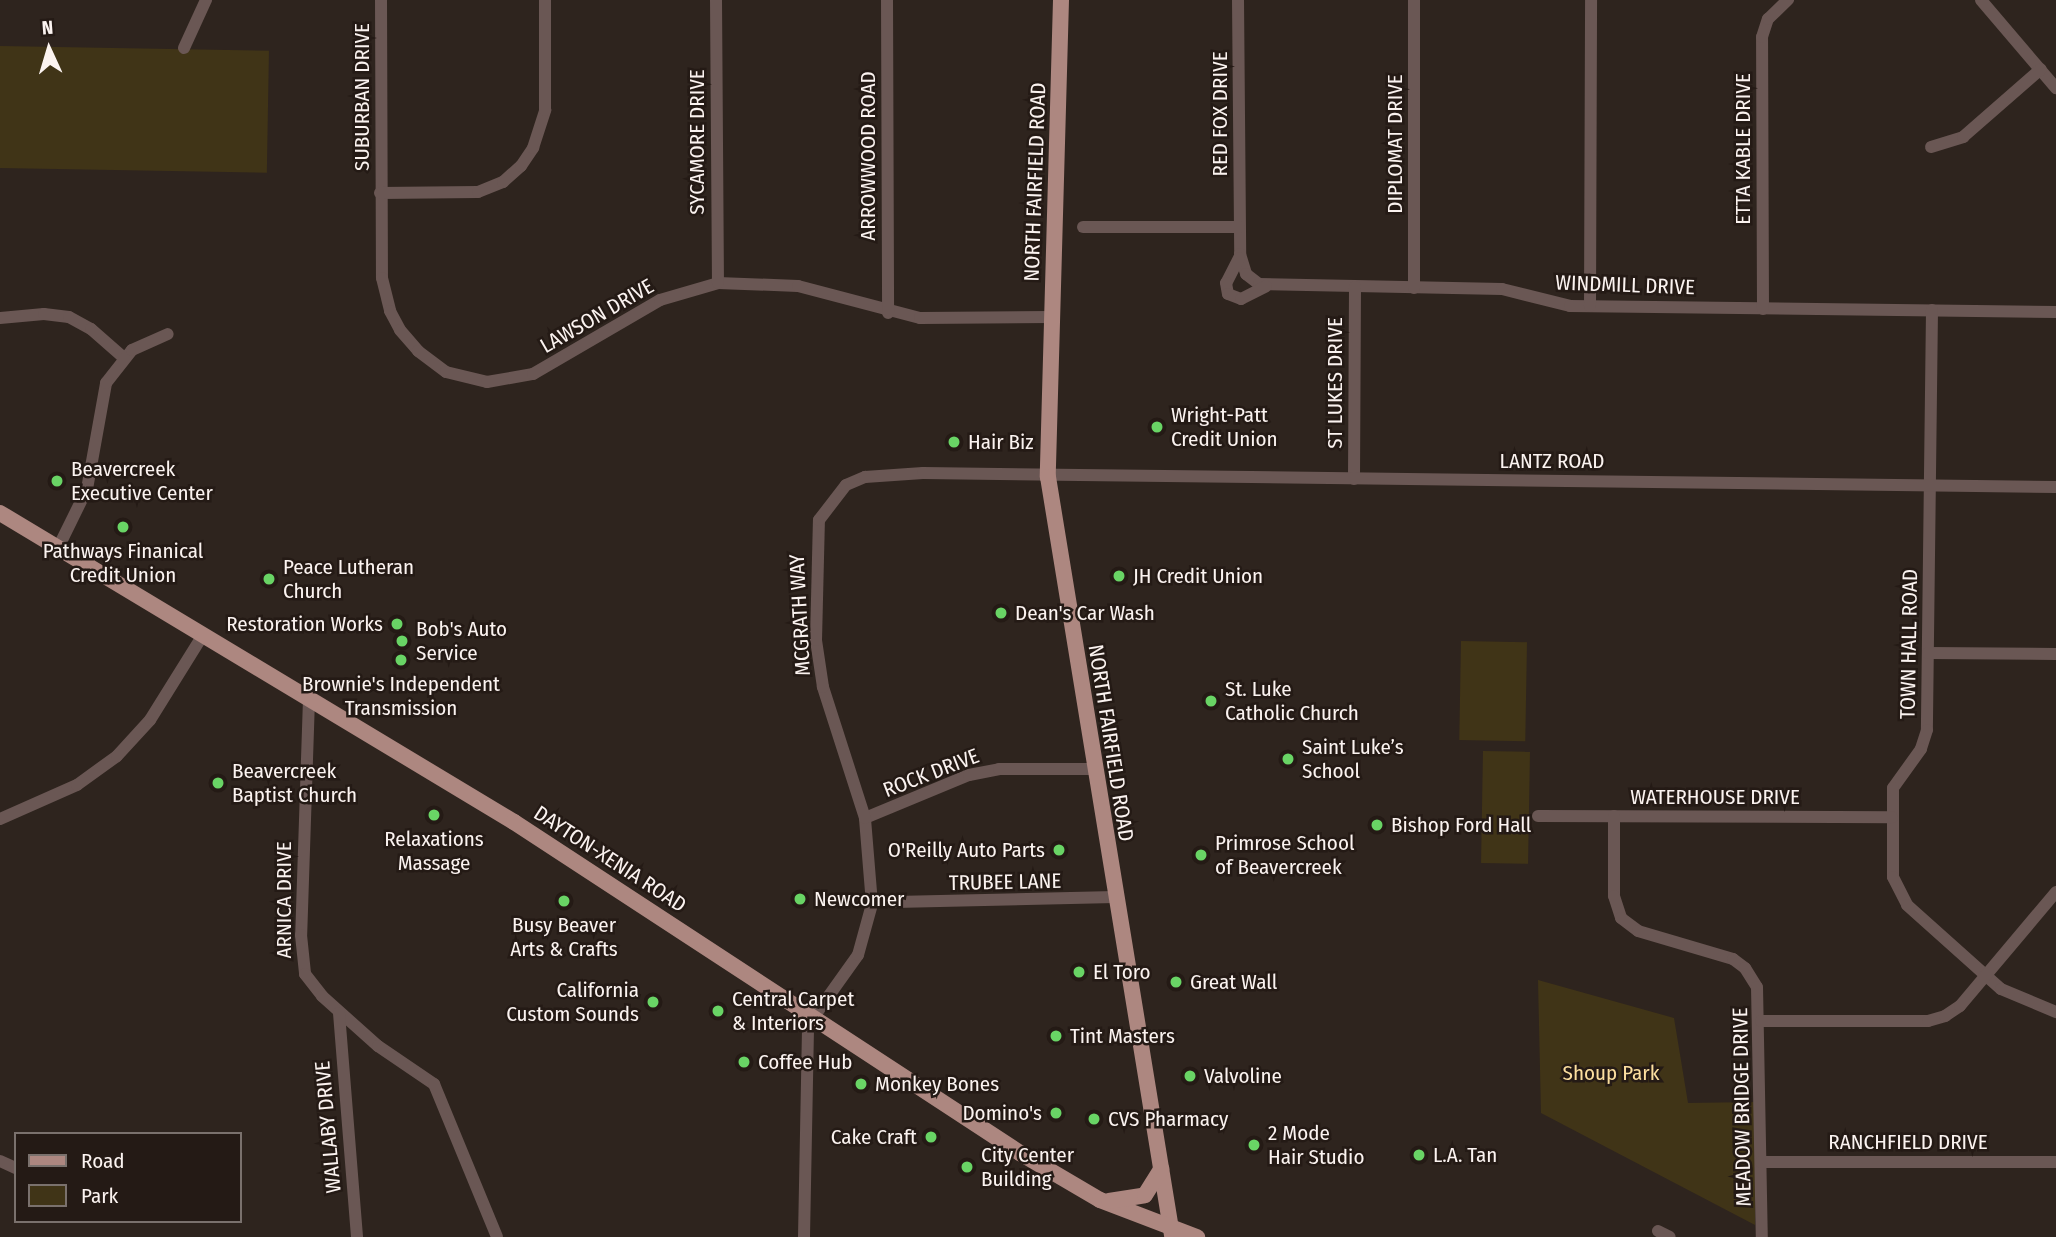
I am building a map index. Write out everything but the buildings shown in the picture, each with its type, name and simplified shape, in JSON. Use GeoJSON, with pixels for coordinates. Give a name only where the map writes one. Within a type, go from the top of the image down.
{"type":"FeatureCollection","features":[{"type":"Feature","properties":{"kind":"main road","name":"NORTH FAIRFIELD ROAD"},"geometry":{"type":"LineString","coordinates":[[1062,0],[1048,477],[1172,1232]]}},
{"type":"Feature","properties":{"kind":"main road","name":"DAYTON-XENIA ROAD"},"geometry":{"type":"LineString","coordinates":[[0,513],[577,862],[1020,1153],[1103,1201],[1172,1232],[1197,1237]]}},
{"type":"Feature","properties":{"kind":"main road"},"geometry":{"type":"LineString","coordinates":[[1103,1201],[1145,1195],[1161,1169]]}},
{"type":"Feature","properties":{"kind":"street"},"geometry":{"type":"LineString","coordinates":[[184,48],[206,0]]}},
{"type":"Feature","properties":{"kind":"street","name":"SUBURBAN DRIVE"},"geometry":{"type":"LineString","coordinates":[[380,193],[382,0]]}},
{"type":"Feature","properties":{"kind":"street"},"geometry":{"type":"LineString","coordinates":[[380,193],[478,192],[503,182],[522,166],[533,148],[545,110],[545,0]]}},
{"type":"Feature","properties":{"kind":"street","name":"SYCAMORE DRIVE"},"geometry":{"type":"LineString","coordinates":[[716,0],[718,283]]}},
{"type":"Feature","properties":{"kind":"street","name":"ARROWWOOD ROAD"},"geometry":{"type":"LineString","coordinates":[[887,0],[888,313]]}},
{"type":"Feature","properties":{"kind":"street","name":"RED FOX DRIVE"},"geometry":{"type":"LineString","coordinates":[[1238,0],[1239,227]]}},
{"type":"Feature","properties":{"kind":"street","name":"DIPLOMAT DRIVE"},"geometry":{"type":"LineString","coordinates":[[1414,0],[1414,288]]}},
{"type":"Feature","properties":{"kind":"street"},"geometry":{"type":"LineString","coordinates":[[1590,306],[1591,0]]}},
{"type":"Feature","properties":{"kind":"street","name":"ETTA KABLE DRIVE"},"geometry":{"type":"LineString","coordinates":[[1763,309],[1762,37],[1768,19],[1788,0]]}},
{"type":"Feature","properties":{"kind":"street"},"geometry":{"type":"LineString","coordinates":[[1981,0],[2056,88]]}},
{"type":"Feature","properties":{"kind":"street"},"geometry":{"type":"LineString","coordinates":[[1931,147],[1962,137],[2041,69]]}},
{"type":"Feature","properties":{"kind":"street","name":"LAWSON DRIVE"},"geometry":{"type":"LineString","coordinates":[[380,193],[380,257],[390,311],[418,352],[463,378],[487,382],[533,374],[660,300],[718,283],[798,286],[888,313],[920,318],[1051,317]]}},
{"type":"Feature","properties":{"kind":"street"},"geometry":{"type":"LineString","coordinates":[[1083,227],[1239,227],[1240,254],[1248,277],[1266,286]]}},
{"type":"Feature","properties":{"kind":"street"},"geometry":{"type":"LineString","coordinates":[[1240,254],[1226,283],[1228,294],[1241,299],[1266,286]]}},
{"type":"Feature","properties":{"kind":"street","name":"WINDMILL DRIVE"},"geometry":{"type":"LineString","coordinates":[[1266,286],[1502,289],[1555,304],[1590,306],[2056,312]]}},
{"type":"Feature","properties":{"kind":"street","name":"ST LUKES DRIVE"},"geometry":{"type":"LineString","coordinates":[[1354,479],[1355,287]]}},
{"type":"Feature","properties":{"kind":"street","name":"TOWN HALL ROAD"},"geometry":{"type":"LineString","coordinates":[[1932,310],[1925,740],[1896,781],[1892,817],[1892,870],[1907,905],[2001,989],[2056,1012]]}},
{"type":"Feature","properties":{"kind":"street"},"geometry":{"type":"LineString","coordinates":[[0,318],[44,314],[69,317],[124,358]]}},
{"type":"Feature","properties":{"kind":"street"},"geometry":{"type":"LineString","coordinates":[[58,548],[84,499],[102,393],[124,358],[143,343],[168,334]]}},
{"type":"Feature","properties":{"kind":"street","name":"MCGRATH WAY"},"geometry":{"type":"LineString","coordinates":[[814,1018],[858,955],[872,904],[865,818],[822,687],[816,640],[819,520],[846,485],[865,477],[923,473],[1048,477]]}},
{"type":"Feature","properties":{"kind":"street","name":"LANTZ ROAD"},"geometry":{"type":"LineString","coordinates":[[1048,477],[2056,487]]}},
{"type":"Feature","properties":{"kind":"street"},"geometry":{"type":"LineString","coordinates":[[0,819],[77,785],[117,756],[150,720],[203,635]]}},
{"type":"Feature","properties":{"kind":"street"},"geometry":{"type":"LineString","coordinates":[[1928,653],[2056,654]]}},
{"type":"Feature","properties":{"kind":"street","name":"ARNICA DRIVE"},"geometry":{"type":"LineString","coordinates":[[309,699],[302,962],[307,979],[378,1046],[434,1084],[497,1237]]}},
{"type":"Feature","properties":{"kind":"street","name":"ROCK DRIVE"},"geometry":{"type":"LineString","coordinates":[[865,818],[969,775],[999,769],[1094,769]]}},
{"type":"Feature","properties":{"kind":"street","name":"WATERHOUSE DRIVE"},"geometry":{"type":"LineString","coordinates":[[1538,816],[1892,817]]}},
{"type":"Feature","properties":{"kind":"street","name":"MEADOW BRIDGE DRIVE"},"geometry":{"type":"LineString","coordinates":[[1614,816],[1614,896],[1621,918],[1638,931],[1737,962],[1757,987],[1761,1021],[1762,1237]]}},
{"type":"Feature","properties":{"kind":"street"},"geometry":{"type":"LineString","coordinates":[[1761,1021],[1934,1020],[1956,1009],[2056,892]]}},
{"type":"Feature","properties":{"kind":"street","name":"TRUBEE LANE"},"geometry":{"type":"LineString","coordinates":[[895,902],[1115,897]]}},
{"type":"Feature","properties":{"kind":"street","name":"WALLABY DRIVE"},"geometry":{"type":"LineString","coordinates":[[340,1013],[357,1237]]}},
{"type":"Feature","properties":{"kind":"street"},"geometry":{"type":"LineString","coordinates":[[804,1237],[808,1026],[814,1018]]}},
{"type":"Feature","properties":{"kind":"street","name":"RANCHFIELD DRIVE"},"geometry":{"type":"LineString","coordinates":[[1761,1162],[2056,1162]]}},
{"type":"Feature","properties":{"kind":"green space"},"geometry":{"type":"Polygon","coordinates":[[[0,46],[269,51],[267,173],[0,168],[0,46]]]}},
{"type":"Feature","properties":{"kind":"green space"},"geometry":{"type":"Polygon","coordinates":[[[1461,641],[1527,642],[1525,741],[1459,740],[1461,641]]]}},
{"type":"Feature","properties":{"kind":"green space"},"geometry":{"type":"Polygon","coordinates":[[[1483,751],[1530,752],[1528,864],[1481,863],[1483,751]]]}},
{"type":"Feature","properties":{"kind":"green space","name":"Shoup Park"},"geometry":{"type":"Polygon","coordinates":[[[1538,980],[1674,1018],[1688,1103],[1755,1102],[1755,1225],[1541,1113],[1538,980]]]}},
{"type":"Feature","properties":{"kind":"place","name":"Wright-Patt Credit Union"},"geometry":{"type":"Point","coordinates":[1157,427]}},
{"type":"Feature","properties":{"kind":"place","name":"Hair Biz"},"geometry":{"type":"Point","coordinates":[954,442]}},
{"type":"Feature","properties":{"kind":"place","name":"Beavercreek Executive Center"},"geometry":{"type":"Point","coordinates":[57,481]}},
{"type":"Feature","properties":{"kind":"place","name":"Pathways Finanical Credit Union"},"geometry":{"type":"Point","coordinates":[123,527]}},
{"type":"Feature","properties":{"kind":"place","name":"JH Credit Union"},"geometry":{"type":"Point","coordinates":[1119,576]}},
{"type":"Feature","properties":{"kind":"place","name":"Peace Lutheran Church"},"geometry":{"type":"Point","coordinates":[269,579]}},
{"type":"Feature","properties":{"kind":"place","name":"Dean's Car Wash"},"geometry":{"type":"Point","coordinates":[1001,613]}},
{"type":"Feature","properties":{"kind":"place","name":"Restoration Works"},"geometry":{"type":"Point","coordinates":[397,624]}},
{"type":"Feature","properties":{"kind":"place","name":"Bob's Auto Service"},"geometry":{"type":"Point","coordinates":[402,641]}},
{"type":"Feature","properties":{"kind":"place","name":"Brownie's Independent Transmission"},"geometry":{"type":"Point","coordinates":[401,660]}},
{"type":"Feature","properties":{"kind":"place","name":"St. Luke Catholic Church"},"geometry":{"type":"Point","coordinates":[1211,701]}},
{"type":"Feature","properties":{"kind":"place","name":"Saint Luke’s School"},"geometry":{"type":"Point","coordinates":[1288,759]}},
{"type":"Feature","properties":{"kind":"place","name":"Beavercreek Baptist Church"},"geometry":{"type":"Point","coordinates":[218,783]}},
{"type":"Feature","properties":{"kind":"place","name":"Relaxations Massage"},"geometry":{"type":"Point","coordinates":[434,815]}},
{"type":"Feature","properties":{"kind":"place","name":"Bishop Ford Hall"},"geometry":{"type":"Point","coordinates":[1377,825]}},
{"type":"Feature","properties":{"kind":"place","name":"O'Reilly Auto Parts"},"geometry":{"type":"Point","coordinates":[1059,850]}},
{"type":"Feature","properties":{"kind":"place","name":"Primrose School of Beavercreek"},"geometry":{"type":"Point","coordinates":[1201,855]}},
{"type":"Feature","properties":{"kind":"place","name":"Newcomer"},"geometry":{"type":"Point","coordinates":[800,899]}},
{"type":"Feature","properties":{"kind":"place","name":"Busy Beaver Arts & Crafts"},"geometry":{"type":"Point","coordinates":[564,901]}},
{"type":"Feature","properties":{"kind":"place","name":"El Toro"},"geometry":{"type":"Point","coordinates":[1079,972]}},
{"type":"Feature","properties":{"kind":"place","name":"Great Wall"},"geometry":{"type":"Point","coordinates":[1176,982]}},
{"type":"Feature","properties":{"kind":"place","name":"California Custom Sounds"},"geometry":{"type":"Point","coordinates":[653,1002]}},
{"type":"Feature","properties":{"kind":"place","name":"Central Carpet & Interiors"},"geometry":{"type":"Point","coordinates":[718,1011]}},
{"type":"Feature","properties":{"kind":"place","name":"Tint Masters"},"geometry":{"type":"Point","coordinates":[1056,1036]}},
{"type":"Feature","properties":{"kind":"place","name":"Coffee Hub"},"geometry":{"type":"Point","coordinates":[744,1062]}},
{"type":"Feature","properties":{"kind":"place","name":"Valvoline"},"geometry":{"type":"Point","coordinates":[1190,1076]}},
{"type":"Feature","properties":{"kind":"place","name":"Monkey Bones"},"geometry":{"type":"Point","coordinates":[861,1084]}},
{"type":"Feature","properties":{"kind":"place","name":"Domino's"},"geometry":{"type":"Point","coordinates":[1056,1113]}},
{"type":"Feature","properties":{"kind":"place","name":"CVS Pharmacy"},"geometry":{"type":"Point","coordinates":[1094,1119]}},
{"type":"Feature","properties":{"kind":"place","name":"Cake Craft"},"geometry":{"type":"Point","coordinates":[931,1137]}},
{"type":"Feature","properties":{"kind":"place","name":"2 Mode Hair Studio"},"geometry":{"type":"Point","coordinates":[1254,1145]}},
{"type":"Feature","properties":{"kind":"place","name":"L.A. Tan"},"geometry":{"type":"Point","coordinates":[1419,1155]}},
{"type":"Feature","properties":{"kind":"place","name":"City Center Building"},"geometry":{"type":"Point","coordinates":[967,1167]}}]}
